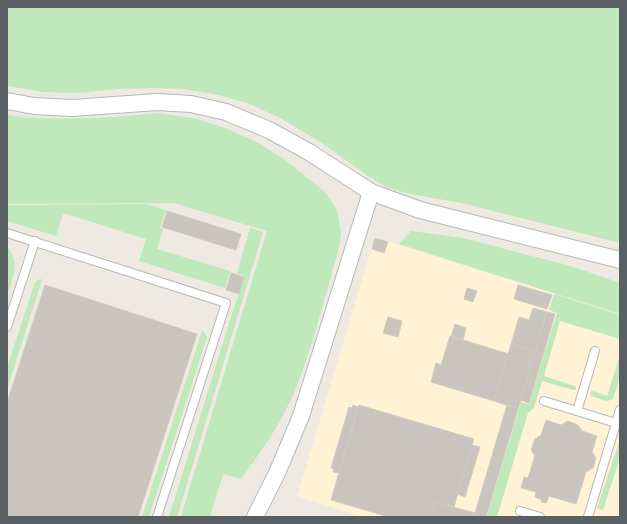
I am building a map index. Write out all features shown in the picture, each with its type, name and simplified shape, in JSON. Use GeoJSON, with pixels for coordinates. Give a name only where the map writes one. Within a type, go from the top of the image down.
{"type":"FeatureCollection","features":[{"type":"Feature","properties":{"kind":"street"},"geometry":{"type":"LineString","coordinates":[[7,101],[34,106],[72,108],[157,102],[191,104],[226,112],[269,130],[309,152],[371,192],[420,210],[620,260]]}},
{"type":"Feature","properties":{"kind":"street"},"geometry":{"type":"LineString","coordinates":[[255,517],[277,473],[301,416],[371,192]]}},
{"type":"Feature","properties":{"kind":"lane"},"geometry":{"type":"LineString","coordinates":[[7,233],[226,303],[157,517]]}},
{"type":"Feature","properties":{"kind":"lane"},"geometry":{"type":"LineString","coordinates":[[7,327],[35,241]]}},
{"type":"Feature","properties":{"kind":"lane"},"geometry":{"type":"LineString","coordinates":[[577,411],[595,351]]}},
{"type":"Feature","properties":{"kind":"lane"},"geometry":{"type":"LineString","coordinates":[[544,401],[616,423]]}},
{"type":"Feature","properties":{"kind":"lane"},"geometry":{"type":"LineString","coordinates":[[588,517],[620,410]]}},
{"type":"Feature","properties":{"kind":"lane"},"geometry":{"type":"LineString","coordinates":[[520,511],[540,517]]}},
{"type":"Feature","properties":{"kind":"shaded area"},"geometry":{"type":"Polygon","coordinates":[[[375,237],[620,315],[620,517],[363,517],[297,496],[375,237]]]}},
{"type":"Feature","properties":{"kind":"green space"},"geometry":{"type":"Polygon","coordinates":[[[7,7],[620,7],[620,243],[466,204],[406,193],[386,187],[322,143],[282,119],[250,104],[219,95],[185,89],[117,89],[78,93],[43,92],[7,86],[7,7]]]}},
{"type":"Feature","properties":{"kind":"green space"},"geometry":{"type":"Polygon","coordinates":[[[158,113],[194,118],[225,128],[257,142],[284,159],[325,192],[337,210],[341,234],[338,252],[318,323],[294,393],[270,437],[241,479],[223,474],[210,517],[181,517],[267,231],[174,203],[7,204],[7,115],[64,119],[101,118],[158,113]]]}},
{"type":"Feature","properties":{"kind":"green space"},"geometry":{"type":"Polygon","coordinates":[[[147,204],[166,210],[160,228],[163,229],[157,249],[230,271],[225,288],[139,261],[146,239],[63,213],[56,236],[7,221],[7,205],[147,204]]]}},
{"type":"Feature","properties":{"kind":"green space"},"geometry":{"type":"Polygon","coordinates":[[[250,228],[263,232],[177,517],[169,517],[239,295],[244,276],[237,273],[250,228]]]}},
{"type":"Feature","properties":{"kind":"green space"},"geometry":{"type":"Polygon","coordinates":[[[411,231],[463,238],[574,267],[620,283],[620,314],[399,244],[411,231]]]}},
{"type":"Feature","properties":{"kind":"green space"},"geometry":{"type":"Polygon","coordinates":[[[7,246],[14,258],[15,267],[11,285],[7,292],[7,246]]]}},
{"type":"Feature","properties":{"kind":"green space"},"geometry":{"type":"Polygon","coordinates":[[[41,279],[42,280],[7,389],[7,368],[35,282],[41,279]]]}},
{"type":"Feature","properties":{"kind":"green space"},"geometry":{"type":"Polygon","coordinates":[[[554,294],[620,315],[620,339],[560,321],[544,376],[575,386],[576,390],[542,381],[534,408],[528,413],[497,517],[487,516],[521,402],[529,404],[557,313],[549,310],[554,294]]]}},
{"type":"Feature","properties":{"kind":"green space"},"geometry":{"type":"Polygon","coordinates":[[[202,331],[207,337],[149,517],[142,517],[202,331]]]}},
{"type":"Feature","properties":{"kind":"green space"},"geometry":{"type":"Polygon","coordinates":[[[620,355],[620,378],[613,399],[607,401],[591,396],[590,392],[593,391],[607,396],[620,355]]]}},
{"type":"Feature","properties":{"kind":"green space"},"geometry":{"type":"Polygon","coordinates":[[[620,439],[620,458],[603,510],[597,508],[620,439]]]}},
{"type":"Feature","properties":{"kind":"building"},"geometry":{"type":"Polygon","coordinates":[[[167,211],[241,234],[236,250],[162,227],[167,211]]]}},
{"type":"Feature","properties":{"kind":"building"},"geometry":{"type":"Polygon","coordinates":[[[375,238],[388,242],[384,253],[372,249],[375,238]]]}},
{"type":"Feature","properties":{"kind":"building"},"geometry":{"type":"Polygon","coordinates":[[[231,273],[244,277],[239,294],[226,290],[231,273]]]}},
{"type":"Feature","properties":{"kind":"building"},"geometry":{"type":"Polygon","coordinates":[[[45,285],[197,334],[138,517],[7,517],[7,403],[45,285]]]}},
{"type":"Feature","properties":{"kind":"building"},"geometry":{"type":"Polygon","coordinates":[[[518,285],[552,295],[547,309],[514,299],[518,285]]]}},
{"type":"Feature","properties":{"kind":"building"},"geometry":{"type":"Polygon","coordinates":[[[467,288],[477,291],[473,302],[464,299],[467,288]]]}},
{"type":"Feature","properties":{"kind":"building"},"geometry":{"type":"Polygon","coordinates":[[[533,308],[547,312],[531,367],[527,366],[532,350],[511,344],[519,317],[529,320],[533,308]]]}},
{"type":"Feature","properties":{"kind":"building"},"geometry":{"type":"Polygon","coordinates":[[[547,312],[555,314],[529,403],[521,400],[547,312]]]}},
{"type":"Feature","properties":{"kind":"building"},"geometry":{"type":"Polygon","coordinates":[[[388,317],[402,321],[398,337],[383,333],[388,317]]]}},
{"type":"Feature","properties":{"kind":"building"},"geometry":{"type":"Polygon","coordinates":[[[455,324],[466,328],[463,340],[451,337],[455,324]]]}},
{"type":"Feature","properties":{"kind":"building"},"geometry":{"type":"Polygon","coordinates":[[[450,336],[509,354],[494,401],[431,382],[436,363],[441,365],[450,336]]]}},
{"type":"Feature","properties":{"kind":"building"},"geometry":{"type":"Polygon","coordinates":[[[511,344],[532,350],[527,366],[531,367],[521,400],[517,399],[515,408],[494,401],[511,344]]]}},
{"type":"Feature","properties":{"kind":"building"},"geometry":{"type":"Polygon","coordinates":[[[517,399],[521,400],[518,409],[515,408],[517,399]]]}},
{"type":"Feature","properties":{"kind":"building"},"geometry":{"type":"Polygon","coordinates":[[[353,405],[358,407],[339,473],[333,472],[334,469],[331,468],[349,407],[352,408],[353,405]]]}},
{"type":"Feature","properties":{"kind":"building"},"geometry":{"type":"Polygon","coordinates":[[[359,405],[474,439],[454,507],[436,502],[431,517],[389,517],[331,500],[359,405]]]}},
{"type":"Feature","properties":{"kind":"building"},"geometry":{"type":"Polygon","coordinates":[[[507,405],[518,409],[486,517],[431,517],[436,502],[475,513],[507,405]]]}},
{"type":"Feature","properties":{"kind":"building"},"geometry":{"type":"Polygon","coordinates":[[[546,420],[561,425],[568,421],[578,425],[582,431],[597,436],[592,452],[596,458],[593,468],[586,472],[576,504],[549,496],[546,503],[541,502],[542,500],[535,497],[536,492],[521,488],[524,477],[528,478],[535,456],[531,450],[535,439],[541,435],[546,420]]]}},
{"type":"Feature","properties":{"kind":"building"},"geometry":{"type":"Polygon","coordinates":[[[472,445],[480,447],[465,497],[457,494],[472,445]]]}}]}
